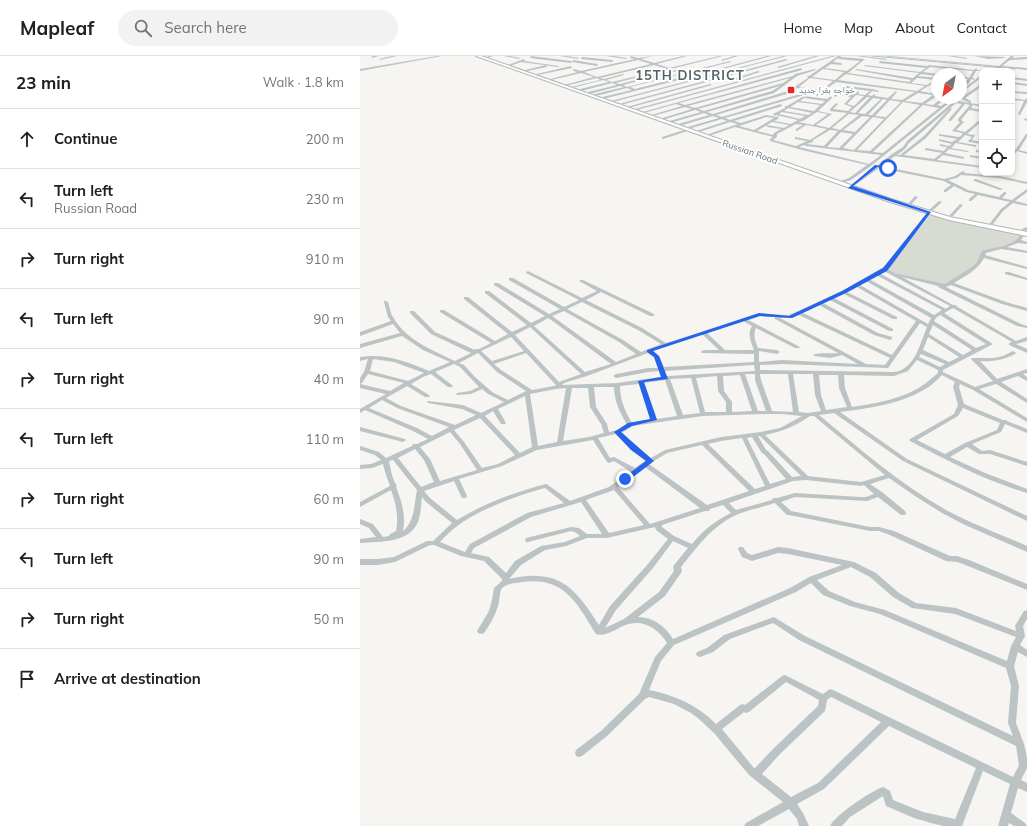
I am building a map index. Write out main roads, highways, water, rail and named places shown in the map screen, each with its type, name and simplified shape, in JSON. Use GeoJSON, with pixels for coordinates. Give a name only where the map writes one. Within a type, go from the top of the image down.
{"type":"FeatureCollection","features":[{"type":"Feature","properties":{"kind":"main road","name":"Russian Road"},"geometry":{"type":"LineString","coordinates":[[478,56],[640,114],[908,206],[949,218],[1025,234]]}},
{"type":"Feature","properties":{"kind":"waterway"},"geometry":{"type":"LineString","coordinates":[[872,56],[1016,69]]}},
{"type":"Feature","properties":{"kind":"place","name":"خواجه بغرا جدید"},"geometry":{"type":"Point","coordinates":[791,90]}},
{"type":"Feature","properties":{"kind":"district","name":"15TH DISTRICT"},"geometry":{"type":"Point","coordinates":[690,75]}}]}
